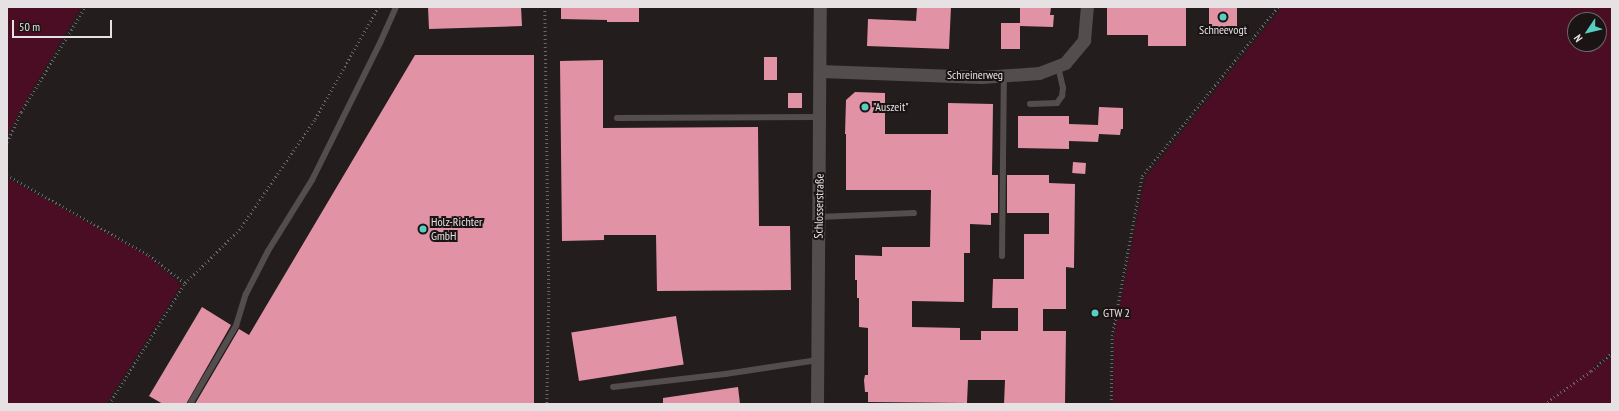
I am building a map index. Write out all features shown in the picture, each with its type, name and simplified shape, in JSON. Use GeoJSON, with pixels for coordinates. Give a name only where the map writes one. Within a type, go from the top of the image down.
{"type":"FeatureCollection","features":[{"type":"Feature","properties":{"kind":"street","name":"Schlosserstraße"},"geometry":{"type":"LineString","coordinates":[[817,404],[820,7]]}},
{"type":"Feature","properties":{"kind":"street","name":"Schreinerweg"},"geometry":{"type":"LineString","coordinates":[[820,71],[981,77],[1039,73],[1066,63],[1084,40],[1086,7]]}},
{"type":"Feature","properties":{"kind":"lane"},"geometry":{"type":"LineString","coordinates":[[190,404],[236,326],[246,294],[268,251],[312,180],[380,43],[396,7]]}},
{"type":"Feature","properties":{"kind":"lane"},"geometry":{"type":"LineString","coordinates":[[1030,104],[1056,103],[1059,100],[1063,88],[1058,66]]}},
{"type":"Feature","properties":{"kind":"lane"},"geometry":{"type":"LineString","coordinates":[[1002,256],[1004,75]]}},
{"type":"Feature","properties":{"kind":"lane"},"geometry":{"type":"LineString","coordinates":[[617,118],[820,117]]}},
{"type":"Feature","properties":{"kind":"lane"},"geometry":{"type":"LineString","coordinates":[[819,217],[914,213]]}},
{"type":"Feature","properties":{"kind":"lane"},"geometry":{"type":"LineString","coordinates":[[613,387],[725,374],[818,360]]}},
{"type":"Feature","properties":{"kind":"path"},"geometry":{"type":"LineString","coordinates":[[7,142],[21,112],[85,7]]}},
{"type":"Feature","properties":{"kind":"path"},"geometry":{"type":"LineString","coordinates":[[109,404],[185,283],[238,230],[315,118],[378,7]]}},
{"type":"Feature","properties":{"kind":"path"},"geometry":{"type":"LineString","coordinates":[[545,7],[550,294],[547,404]]}},
{"type":"Feature","properties":{"kind":"path"},"geometry":{"type":"LineString","coordinates":[[1111,404],[1112,336],[1142,176],[1278,7]]}},
{"type":"Feature","properties":{"kind":"path"},"geometry":{"type":"LineString","coordinates":[[7,175],[149,255],[185,283]]}},
{"type":"Feature","properties":{"kind":"path"},"geometry":{"type":"LineString","coordinates":[[1544,404],[1591,371],[1612,353]]}},
{"type":"Feature","properties":{"kind":"shaded area"},"geometry":{"type":"Polygon","coordinates":[[[7,7],[81,7],[19,112],[7,137],[7,7]]]}},
{"type":"Feature","properties":{"kind":"shaded area"},"geometry":{"type":"Polygon","coordinates":[[[1282,7],[1612,7],[1612,352],[1593,368],[1595,369],[1612,355],[1612,404],[1113,404],[1114,335],[1145,178],[1282,7]]]}},
{"type":"Feature","properties":{"kind":"shaded area"},"geometry":{"type":"Polygon","coordinates":[[[7,178],[148,256],[181,285],[106,404],[7,404],[7,178]]]}},
{"type":"Feature","properties":{"kind":"building"},"geometry":{"type":"Polygon","coordinates":[[[428,7],[521,7],[522,26],[429,29],[428,7]]]}},
{"type":"Feature","properties":{"kind":"building"},"geometry":{"type":"Polygon","coordinates":[[[561,7],[639,7],[639,22],[607,22],[607,20],[561,19],[561,7]]]}},
{"type":"Feature","properties":{"kind":"building"},"geometry":{"type":"Polygon","coordinates":[[[917,7],[951,7],[949,49],[867,46],[868,19],[916,21],[917,7]]]}},
{"type":"Feature","properties":{"kind":"building"},"geometry":{"type":"Polygon","coordinates":[[[1020,7],[1051,7],[1050,15],[1054,15],[1053,27],[1020,26],[1020,7]]]}},
{"type":"Feature","properties":{"kind":"building"},"geometry":{"type":"Polygon","coordinates":[[[1107,7],[1186,7],[1186,46],[1148,46],[1148,35],[1107,35],[1107,7]]]}},
{"type":"Feature","properties":{"kind":"building","name":"Schneevogt"},"geometry":{"type":"Polygon","coordinates":[[[1209,7],[1237,7],[1237,27],[1209,27],[1209,7]]]}},
{"type":"Feature","properties":{"kind":"building"},"geometry":{"type":"Polygon","coordinates":[[[1001,23],[1020,23],[1020,49],[1001,49],[1001,23]]]}},
{"type":"Feature","properties":{"kind":"building","name":"Holz-Richter GmbH"},"geometry":{"type":"Polygon","coordinates":[[[415,55],[534,55],[534,404],[195,404],[239,329],[249,335],[415,55]]]}},
{"type":"Feature","properties":{"kind":"building"},"geometry":{"type":"Polygon","coordinates":[[[764,57],[777,57],[777,80],[764,80],[764,57]]]}},
{"type":"Feature","properties":{"kind":"building"},"geometry":{"type":"Polygon","coordinates":[[[603,60],[603,128],[758,127],[759,226],[790,226],[791,290],[657,291],[656,235],[604,235],[604,240],[562,241],[560,61],[603,60]]]}},
{"type":"Feature","properties":{"kind":"building"},"geometry":{"type":"Polygon","coordinates":[[[855,92],[885,93],[885,134],[948,134],[948,103],[993,104],[992,175],[998,175],[998,213],[991,213],[991,225],[970,224],[970,253],[964,253],[964,302],[912,301],[912,327],[960,328],[960,340],[981,340],[981,331],[1018,331],[1018,308],[992,308],[993,279],[1024,279],[1024,234],[1049,234],[1049,213],[1007,213],[1007,175],[1049,175],[1049,183],[1075,184],[1074,268],[1066,267],[1066,309],[1043,309],[1043,331],[1066,331],[1065,404],[1004,404],[1005,380],[968,380],[967,403],[868,402],[868,392],[865,392],[864,380],[865,375],[868,375],[868,328],[859,327],[859,298],[857,298],[857,280],[855,280],[855,255],[882,256],[882,247],[930,247],[931,190],[846,190],[846,100],[855,92]]]}},
{"type":"Feature","properties":{"kind":"building"},"geometry":{"type":"Polygon","coordinates":[[[788,93],[802,93],[802,108],[788,108],[788,93]]]}},
{"type":"Feature","properties":{"kind":"building"},"geometry":{"type":"Polygon","coordinates":[[[1099,107],[1123,108],[1123,129],[1121,129],[1120,135],[1099,134],[1098,142],[1069,141],[1069,149],[1018,148],[1018,116],[1069,116],[1069,124],[1098,125],[1099,107]]]}},
{"type":"Feature","properties":{"kind":"building"},"geometry":{"type":"Polygon","coordinates":[[[1073,162],[1086,163],[1085,174],[1072,173],[1073,162]]]}},
{"type":"Feature","properties":{"kind":"building"},"geometry":{"type":"Polygon","coordinates":[[[202,307],[231,325],[186,404],[163,404],[149,396],[202,307]]]}},
{"type":"Feature","properties":{"kind":"building"},"geometry":{"type":"Polygon","coordinates":[[[676,316],[684,364],[579,381],[571,333],[676,316]]]}},
{"type":"Feature","properties":{"kind":"building"},"geometry":{"type":"Polygon","coordinates":[[[738,387],[740,404],[663,404],[663,398],[738,387]]]}},
{"type":"Feature","properties":{"kind":"place","name":"Schneevogt"},"geometry":{"type":"Point","coordinates":[1223,17]}},
{"type":"Feature","properties":{"kind":"place","name":"\"Auszeit\""},"geometry":{"type":"Point","coordinates":[865,107]}},
{"type":"Feature","properties":{"kind":"place","name":"Holz-Richter GmbH"},"geometry":{"type":"Point","coordinates":[423,229]}},
{"type":"Feature","properties":{"kind":"place","name":"GTW 2"},"geometry":{"type":"Point","coordinates":[1095,313]}}]}
